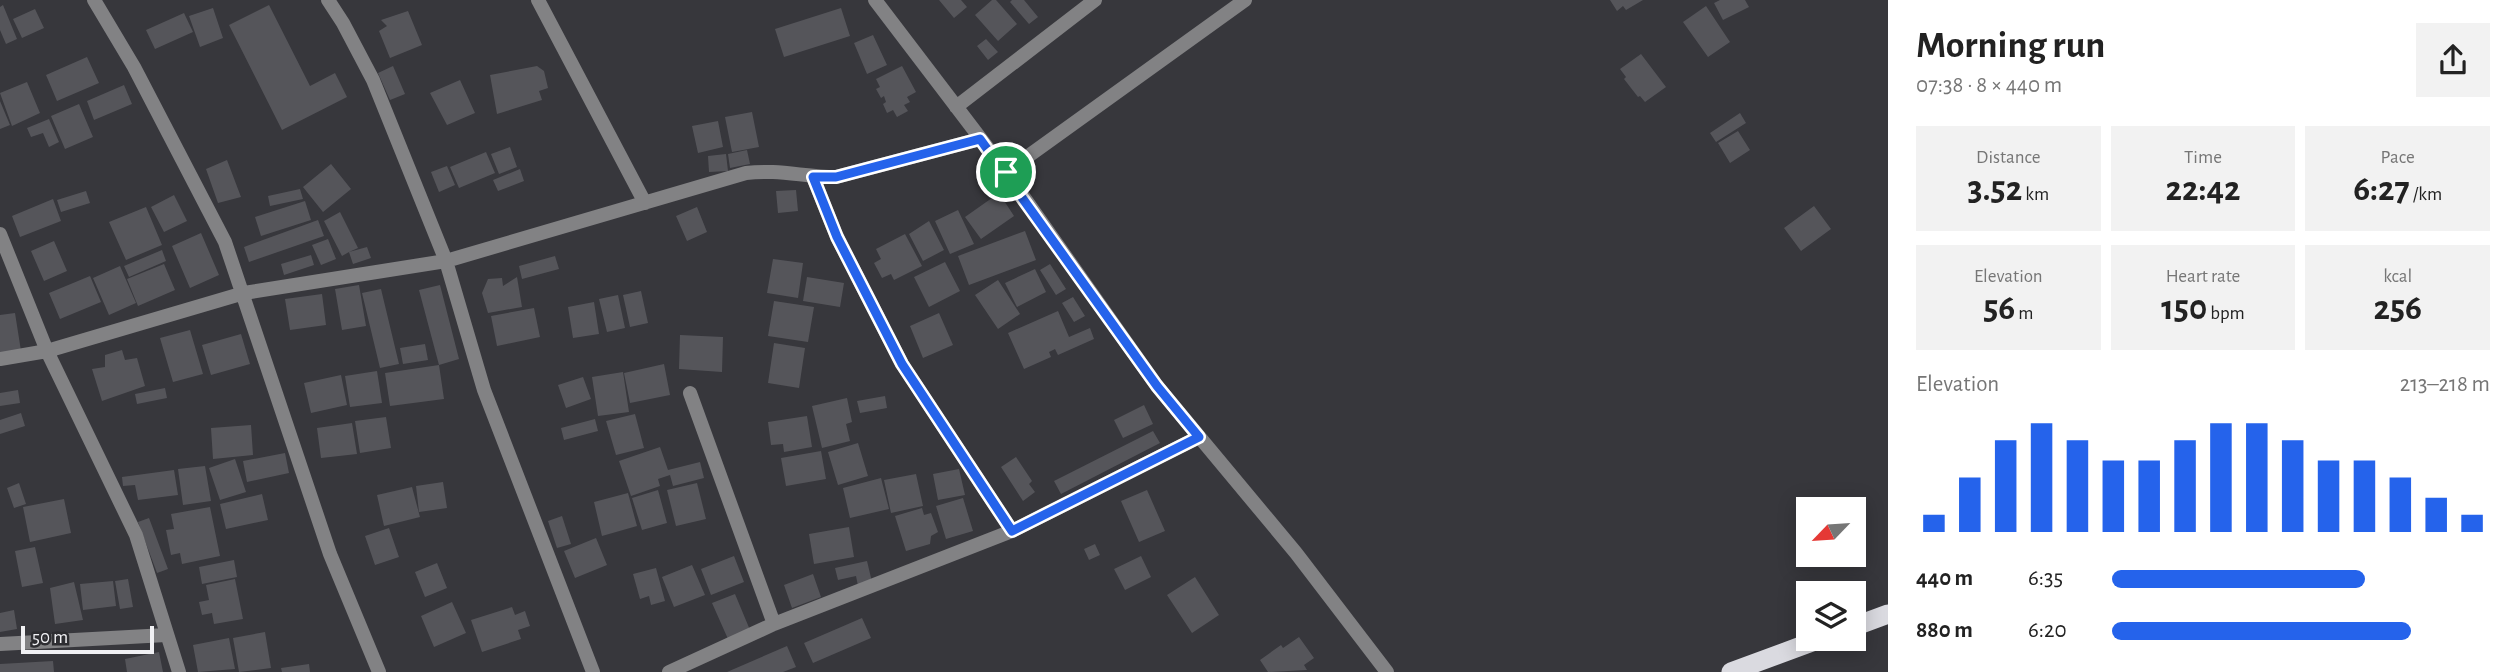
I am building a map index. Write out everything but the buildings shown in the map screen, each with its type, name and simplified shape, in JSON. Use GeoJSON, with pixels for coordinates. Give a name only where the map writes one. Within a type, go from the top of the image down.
{"type":"FeatureCollection","features":[{"type":"Feature","properties":{"kind":"highway"},"geometry":{"type":"LineString","coordinates":[[1866,622],[1888,614]]}},
{"type":"Feature","properties":{"kind":"highway"},"geometry":{"type":"LineString","coordinates":[[1731,672],[1796,648]]}},
{"type":"Feature","properties":{"kind":"street"},"geometry":{"type":"LineString","coordinates":[[94,0],[134,67],[219,230],[244,293],[330,554],[379,672]]}},
{"type":"Feature","properties":{"kind":"street"},"geometry":{"type":"LineString","coordinates":[[328,0],[373,80],[446,261],[484,390],[593,672]]}},
{"type":"Feature","properties":{"kind":"street"},"geometry":{"type":"LineString","coordinates":[[538,0],[645,203]]}},
{"type":"Feature","properties":{"kind":"street"},"geometry":{"type":"LineString","coordinates":[[875,0],[1006,172],[1157,386],[1296,553],[1387,672]]}},
{"type":"Feature","properties":{"kind":"street"},"geometry":{"type":"LineString","coordinates":[[956,107],[1095,0]]}},
{"type":"Feature","properties":{"kind":"street"},"geometry":{"type":"LineString","coordinates":[[1006,172],[1245,0]]}},
{"type":"Feature","properties":{"kind":"street"},"geometry":{"type":"LineString","coordinates":[[0,359],[47,351],[244,293],[446,261],[746,173],[769,170],[813,177],[836,177],[980,139]]}},
{"type":"Feature","properties":{"kind":"street"},"geometry":{"type":"LineString","coordinates":[[813,177],[837,237],[902,364],[1012,531]]}},
{"type":"Feature","properties":{"kind":"street"},"geometry":{"type":"LineString","coordinates":[[0,234],[47,351],[136,535],[179,672]]}},
{"type":"Feature","properties":{"kind":"street"},"geometry":{"type":"LineString","coordinates":[[690,393],[774,624]]}},
{"type":"Feature","properties":{"kind":"street"},"geometry":{"type":"LineString","coordinates":[[669,672],[774,624],[1012,531],[1199,437]]}},
{"type":"Feature","properties":{"kind":"street"},"geometry":{"type":"LineString","coordinates":[[0,644],[166,635]]}},
{"type":"Feature","properties":{"kind":"route"},"geometry":{"type":"LineString","coordinates":[[980,139],[1006,172],[1157,386],[1199,437],[1012,531],[902,364],[837,237],[813,177],[836,177],[980,139]]}}]}
